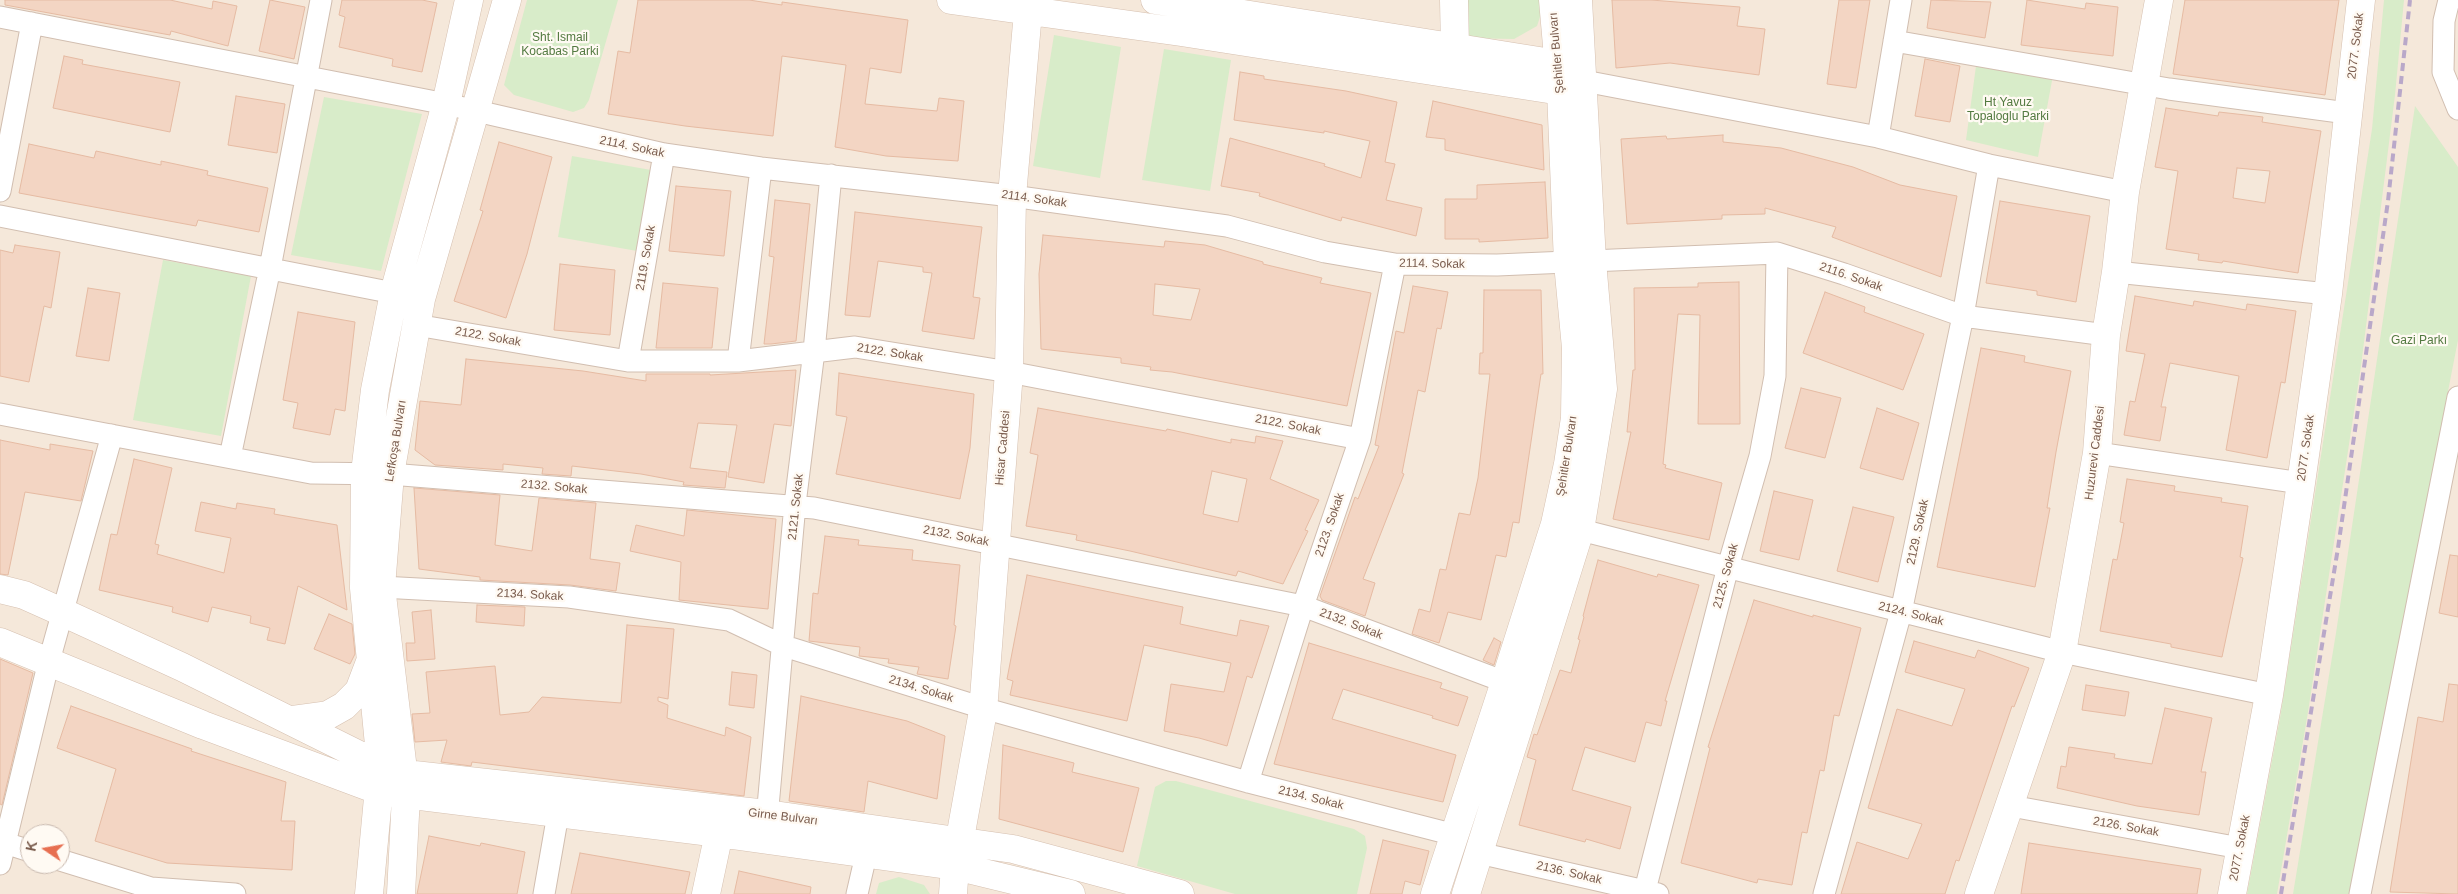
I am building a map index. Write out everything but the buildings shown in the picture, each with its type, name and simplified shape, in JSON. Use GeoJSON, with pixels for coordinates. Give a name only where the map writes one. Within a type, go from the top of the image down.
{"type":"FeatureCollection","features":[{"type":"Feature","properties":{"kind":"main road","name":"Lefkoşa Bulvarı"},"geometry":{"type":"LineString","coordinates":[[401,894],[381,587],[375,390],[394,293],[446,104],[470,0]]}},
{"type":"Feature","properties":{"kind":"main road","name":"Lefkoşa Bulvarı"},"geometry":{"type":"LineString","coordinates":[[369,894],[393,781],[371,661],[364,588],[378,474],[418,312],[507,0]]}},
{"type":"Feature","properties":{"kind":"main road"},"geometry":{"type":"LineString","coordinates":[[952,0],[1029,5],[1453,61],[1558,64]]}},
{"type":"Feature","properties":{"kind":"main road"},"geometry":{"type":"LineString","coordinates":[[1156,0],[1246,7],[1453,61],[1572,86]]}},
{"type":"Feature","properties":{"kind":"main road"},"geometry":{"type":"LineString","coordinates":[[1453,61],[1454,0]]}},
{"type":"Feature","properties":{"kind":"main road","name":"Şehitler Bulvarı"},"geometry":{"type":"LineString","coordinates":[[1553,0],[1558,64],[1572,86]]}},
{"type":"Feature","properties":{"kind":"main road","name":"Şehitler Bulvarı"},"geometry":{"type":"LineString","coordinates":[[1466,894],[1479,853],[1567,527],[1568,464],[1574,418],[1580,262],[1572,86],[1578,0]]}},
{"type":"Feature","properties":{"kind":"main road","name":"Huzurevi Caddesi"},"geometry":{"type":"LineString","coordinates":[[1979,894],[2011,806],[2062,652],[2097,453],[2106,335],[2116,272],[2125,192],[2159,0]]}},
{"type":"Feature","properties":{"kind":"main road","name":"2077. Sokak"},"geometry":{"type":"LineString","coordinates":[[2232,894],[2269,695],[2302,483],[2328,294],[2361,0]]}},
{"type":"Feature","properties":{"kind":"main road","name":"Hisar Caddesi"},"geometry":{"type":"LineString","coordinates":[[953,894],[983,708],[1009,372],[1012,196],[1029,5]]}},
{"type":"Feature","properties":{"kind":"main road","name":"Şehitler Bulvarı"},"geometry":{"type":"LineString","coordinates":[[1435,894],[1505,682],[1567,527]]}},
{"type":"Feature","properties":{"kind":"main road"},"geometry":{"type":"LineString","coordinates":[[0,589],[24,594],[290,720],[393,781]]}},
{"type":"Feature","properties":{"kind":"main road"},"geometry":{"type":"LineString","coordinates":[[0,642],[203,725],[393,781]]}},
{"type":"Feature","properties":{"kind":"main road"},"geometry":{"type":"LineString","coordinates":[[290,720],[328,715],[344,706],[359,691],[371,661]]}},
{"type":"Feature","properties":{"kind":"main road","name":"Girne Bulvarı"},"geometry":{"type":"LineString","coordinates":[[393,781],[558,814],[719,833],[766,827],[866,855],[958,854],[1013,849],[1180,894]]}},
{"type":"Feature","properties":{"kind":"main road","name":"Girne Bulvarı"},"geometry":{"type":"LineString","coordinates":[[393,781],[766,827],[958,854],[1071,894]]}},
{"type":"Feature","properties":{"kind":"main road"},"geometry":{"type":"LineString","coordinates":[[706,894],[719,833]]}},
{"type":"Feature","properties":{"kind":"street"},"geometry":{"type":"LineString","coordinates":[[230,457],[270,268],[321,0]]}},
{"type":"Feature","properties":{"kind":"street"},"geometry":{"type":"LineString","coordinates":[[1878,137],[1901,0]]}},
{"type":"Feature","properties":{"kind":"street"},"geometry":{"type":"LineString","coordinates":[[2449,0],[2444,21],[2443,72],[2458,109]]}},
{"type":"Feature","properties":{"kind":"street","name":"2114. Sokak"},"geometry":{"type":"LineString","coordinates":[[0,17],[446,104],[476,113],[664,154],[761,168],[1012,196],[1227,226],[1326,252],[1395,264],[1580,262]]}},
{"type":"Feature","properties":{"kind":"street"},"geometry":{"type":"LineString","coordinates":[[0,190],[32,23]]}},
{"type":"Feature","properties":{"kind":"street"},"geometry":{"type":"LineString","coordinates":[[1894,41],[2144,84],[2347,113]]}},
{"type":"Feature","properties":{"kind":"street"},"geometry":{"type":"LineString","coordinates":[[1572,86],[1878,137],[1989,165],[2125,192]]}},
{"type":"Feature","properties":{"kind":"street","name":"2119. Sokak"},"geometry":{"type":"LineString","coordinates":[[628,361],[664,154]]}},
{"type":"Feature","properties":{"kind":"street","name":"2129. Sokak"},"geometry":{"type":"LineString","coordinates":[[1824,894],[1901,612],[1963,316],[1989,165]]}},
{"type":"Feature","properties":{"kind":"street"},"geometry":{"type":"LineString","coordinates":[[738,361],[761,168]]}},
{"type":"Feature","properties":{"kind":"street","name":"2121. Sokak"},"geometry":{"type":"LineString","coordinates":[[766,827],[796,506],[814,351],[831,175]]}},
{"type":"Feature","properties":{"kind":"street","name":"2122. Sokak"},"geometry":{"type":"LineString","coordinates":[[0,216],[394,293],[418,312],[628,361],[738,361],[855,347],[1009,372],[1360,439]]}},
{"type":"Feature","properties":{"kind":"street","name":"2116. Sokak"},"geometry":{"type":"LineString","coordinates":[[1580,262],[1776,253],[1844,274],[1963,316],[2106,335]]}},
{"type":"Feature","properties":{"kind":"street","name":"2125. Sokak"},"geometry":{"type":"LineString","coordinates":[[1649,893],[1728,567],[1760,456],[1775,376],[1776,253]]}},
{"type":"Feature","properties":{"kind":"street","name":"2123. Sokak"},"geometry":{"type":"LineString","coordinates":[[1248,782],[1303,606],[1360,439],[1395,264]]}},
{"type":"Feature","properties":{"kind":"street"},"geometry":{"type":"LineString","coordinates":[[2116,272],[2328,294]]}},
{"type":"Feature","properties":{"kind":"street"},"geometry":{"type":"LineString","coordinates":[[2360,894],[2458,397]]}},
{"type":"Feature","properties":{"kind":"street","name":"2132. Sokak"},"geometry":{"type":"LineString","coordinates":[[0,414],[311,473],[378,474],[814,508],[1303,606],[1505,682]]}},
{"type":"Feature","properties":{"kind":"street"},"geometry":{"type":"LineString","coordinates":[[0,864],[49,661],[112,435]]}},
{"type":"Feature","properties":{"kind":"street"},"geometry":{"type":"LineString","coordinates":[[2097,453],[2302,483]]}},
{"type":"Feature","properties":{"kind":"street","name":"2124. Sokak"},"geometry":{"type":"LineString","coordinates":[[1567,527],[2062,652],[2269,695]]}},
{"type":"Feature","properties":{"kind":"street","name":"2134. Sokak"},"geometry":{"type":"LineString","coordinates":[[381,587],[569,597],[730,620],[784,646],[983,708],[1248,782],[1455,835]]}},
{"type":"Feature","properties":{"kind":"street","name":"2126. Sokak"},"geometry":{"type":"LineString","coordinates":[[2011,806],[2240,848]]}},
{"type":"Feature","properties":{"kind":"street"},"geometry":{"type":"LineString","coordinates":[[544,894],[558,814]]}},
{"type":"Feature","properties":{"kind":"street"},"geometry":{"type":"LineString","coordinates":[[5,843],[20,848]]}},
{"type":"Feature","properties":{"kind":"street","name":"2136. Sokak"},"geometry":{"type":"LineString","coordinates":[[1479,853],[1649,893]]}},
{"type":"Feature","properties":{"kind":"street"},"geometry":{"type":"LineString","coordinates":[[857,894],[866,855]]}},
{"type":"Feature","properties":{"kind":"street"},"geometry":{"type":"LineString","coordinates":[[70,863],[151,891],[235,894]]}},
{"type":"Feature","properties":{"kind":"shaded area"},"geometry":{"type":"Polygon","coordinates":[[[0,0],[2458,0],[2458,894],[0,894],[0,0]]]}},
{"type":"Feature","properties":{"kind":"green space","name":"Sht. Ismail Kocabas Parki"},"geometry":{"type":"Polygon","coordinates":[[[527,0],[618,0],[589,100],[584,108],[573,112],[514,95],[504,85],[527,0]]]}},
{"type":"Feature","properties":{"kind":"green space"},"geometry":{"type":"Polygon","coordinates":[[[1463,0],[1544,0],[1544,5],[1537,26],[1514,39],[1460,38],[1463,0]]]}},
{"type":"Feature","properties":{"kind":"green space"},"geometry":{"type":"Polygon","coordinates":[[[2384,0],[2404,0],[2395,95],[2361,366],[2308,712],[2277,894],[2247,894],[2280,718],[2372,129],[2384,0]]]}},
{"type":"Feature","properties":{"kind":"green space"},"geometry":{"type":"Polygon","coordinates":[[[1054,35],[1121,47],[1100,178],[1033,166],[1054,35]]]}},
{"type":"Feature","properties":{"kind":"green space"},"geometry":{"type":"Polygon","coordinates":[[[1164,49],[1231,60],[1210,191],[1142,180],[1164,49]]]}},
{"type":"Feature","properties":{"kind":"green space","name":"Ht Yavuz Topaloglu Parki"},"geometry":{"type":"Polygon","coordinates":[[[1976,66],[2053,75],[2038,157],[1966,140],[1976,66]]]}},
{"type":"Feature","properties":{"kind":"green space"},"geometry":{"type":"Polygon","coordinates":[[[324,97],[422,114],[381,271],[291,255],[324,97]]]}},
{"type":"Feature","properties":{"kind":"green space","name":"Gazi Parkı"},"geometry":{"type":"Polygon","coordinates":[[[2415,106],[2458,167],[2458,340],[2350,894],[2293,894],[2336,633],[2415,106]]]}},
{"type":"Feature","properties":{"kind":"green space"},"geometry":{"type":"Polygon","coordinates":[[[572,156],[651,170],[637,251],[558,237],[572,156]]]}},
{"type":"Feature","properties":{"kind":"green space"},"geometry":{"type":"Polygon","coordinates":[[[163,260],[251,276],[221,436],[133,420],[163,260]]]}},
{"type":"Feature","properties":{"kind":"green space"},"geometry":{"type":"Polygon","coordinates":[[[1166,781],[1176,781],[1354,829],[1365,836],[1367,848],[1357,894],[1235,894],[1137,866],[1155,787],[1166,781]]]}},
{"type":"Feature","properties":{"kind":"green space"},"geometry":{"type":"Polygon","coordinates":[[[899,877],[924,885],[930,894],[876,894],[879,883],[899,877]]]}},
{"type":"Feature","properties":{"kind":"railway"},"geometry":{"type":"LineString","coordinates":[[2281,894],[2338,548],[2388,201],[2410,0]]}}]}
